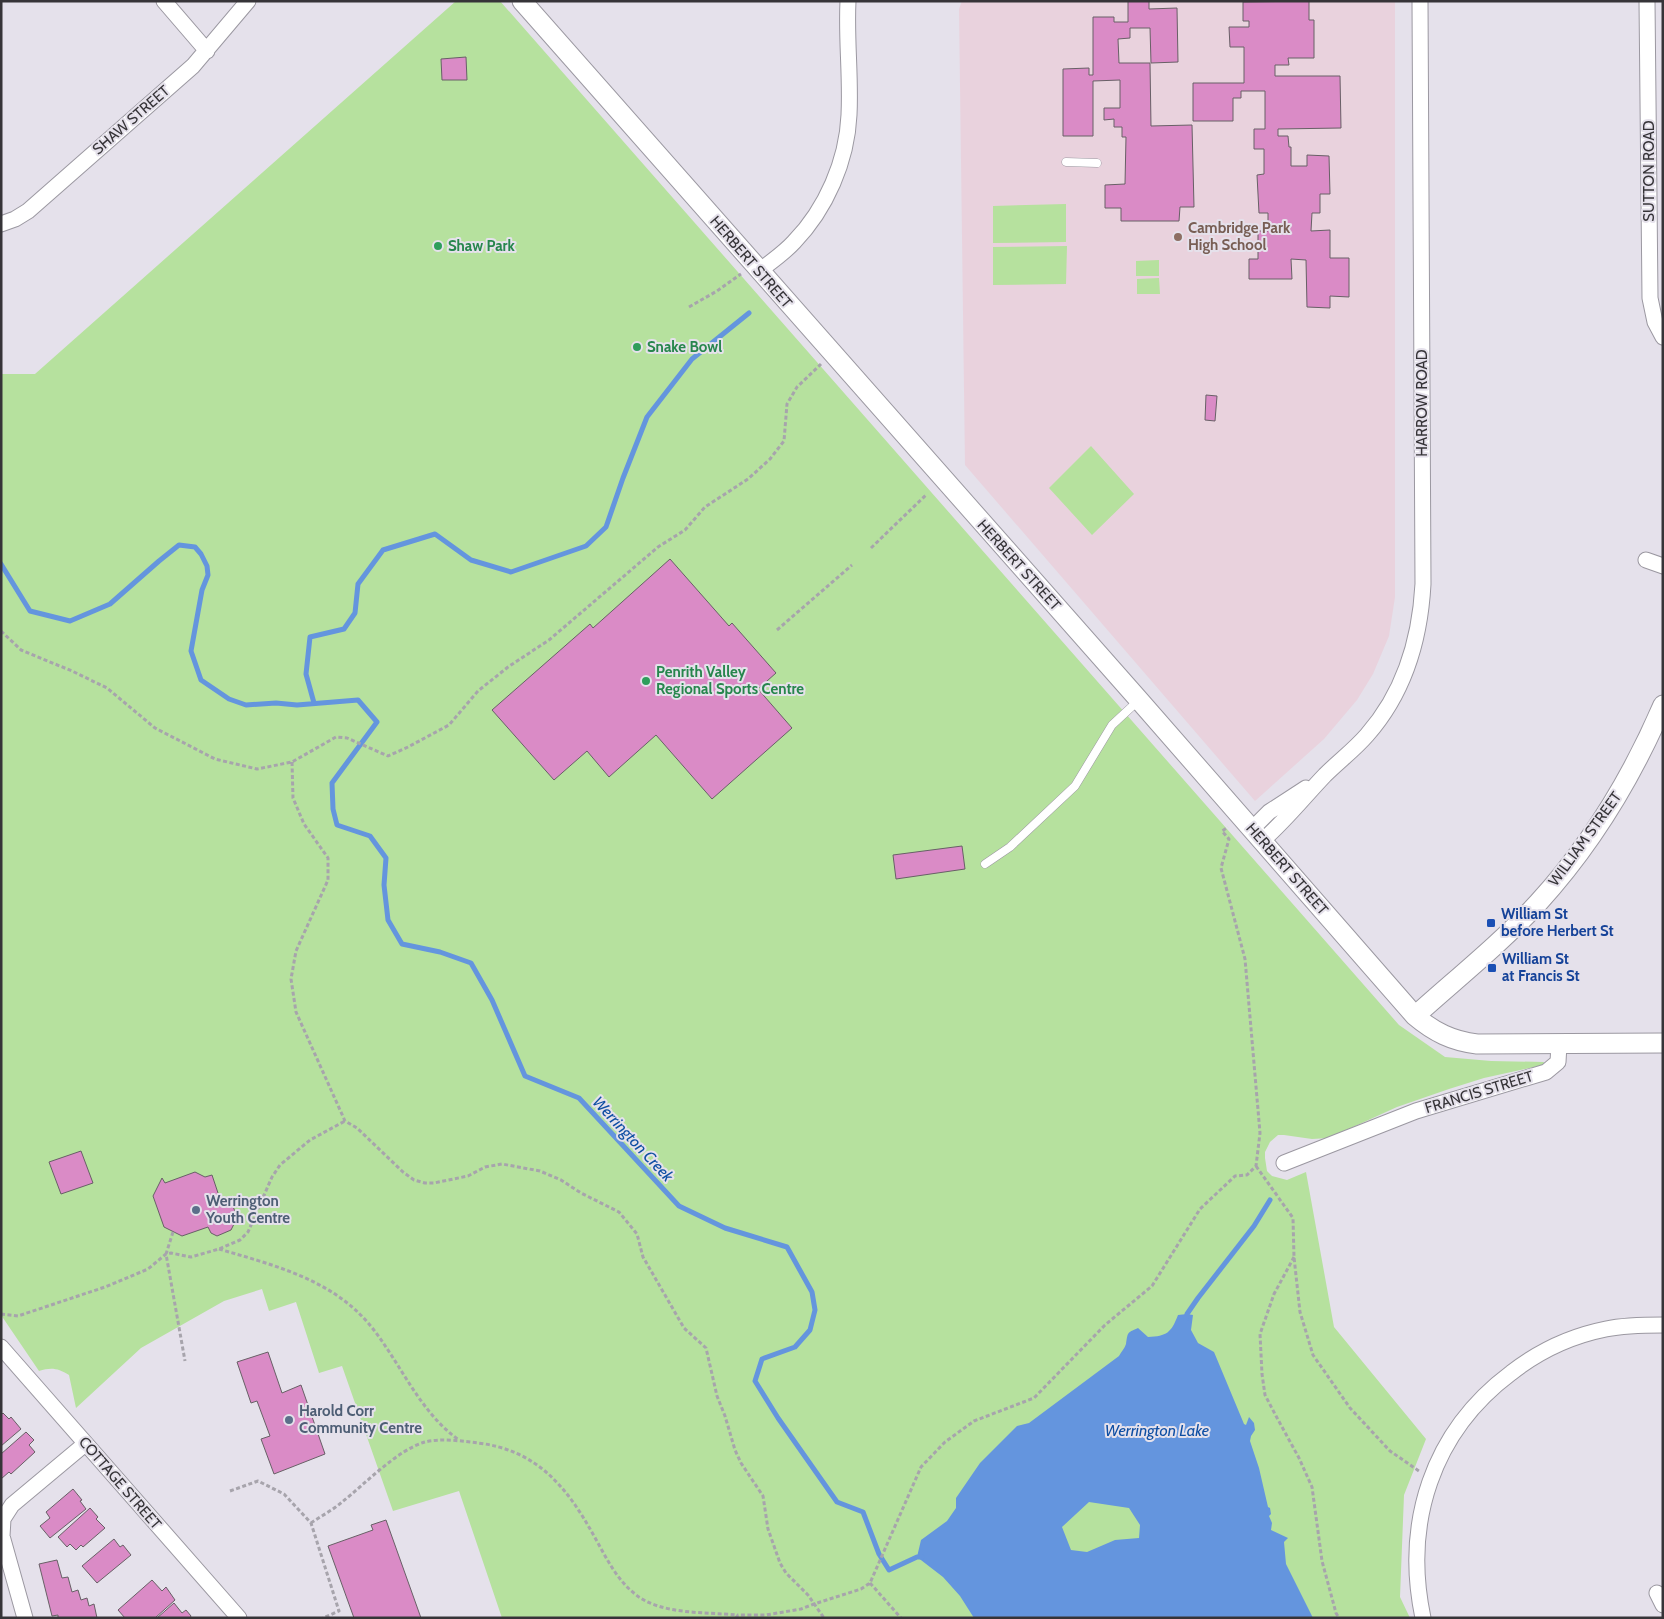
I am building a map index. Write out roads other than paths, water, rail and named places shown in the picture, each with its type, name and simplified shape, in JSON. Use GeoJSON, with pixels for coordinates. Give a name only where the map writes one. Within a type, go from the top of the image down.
{"type":"FeatureCollection","features":[{"type":"Feature","properties":{"kind":"street"},"geometry":{"type":"LineString","coordinates":[[164,1],[207,50]]}},
{"type":"Feature","properties":{"kind":"street","name":"SHAW STREET"},"geometry":{"type":"LineString","coordinates":[[1,224],[15,219],[28,211],[193,66],[248,1]]}},
{"type":"Feature","properties":{"kind":"street","name":"HERBERT STREET"},"geometry":{"type":"LineString","coordinates":[[522,1],[1139,700],[1415,1016],[1439,1034],[1465,1042],[1559,1044]]}},
{"type":"Feature","properties":{"kind":"street"},"geometry":{"type":"LineString","coordinates":[[756,268],[793,244],[812,221],[834,179],[842,157],[849,114],[848,1]]}},
{"type":"Feature","properties":{"kind":"street","name":"HARROW ROAD"},"geometry":{"type":"LineString","coordinates":[[1251,829],[1272,810],[1326,775],[1366,736],[1393,698],[1412,653],[1422,606],[1420,1]]}},
{"type":"Feature","properties":{"kind":"street","name":"SUTTON ROAD"},"geometry":{"type":"LineString","coordinates":[[1648,1],[1650,298],[1655,322],[1663,337]]}},
{"type":"Feature","properties":{"kind":"street"},"geometry":{"type":"LineString","coordinates":[[1646,560],[1663,566]]}},
{"type":"Feature","properties":{"kind":"street","name":"WILLIAM STREET"},"geometry":{"type":"LineString","coordinates":[[1415,1016],[1504,937],[1538,903],[1570,864],[1621,789],[1663,705]]}},
{"type":"Feature","properties":{"kind":"street"},"geometry":{"type":"LineString","coordinates":[[1559,1044],[1663,1043]]}},
{"type":"Feature","properties":{"kind":"street","name":"FRANCIS STREET"},"geometry":{"type":"LineString","coordinates":[[1284,1163],[1416,1111],[1546,1072],[1558,1062],[1559,1044]]}},
{"type":"Feature","properties":{"kind":"street"},"geometry":{"type":"LineString","coordinates":[[1423,1618],[1418,1589],[1416,1552],[1420,1516],[1425,1495],[1431,1477],[1454,1431],[1475,1404],[1500,1380],[1533,1357],[1568,1340],[1606,1329],[1663,1325]]}},
{"type":"Feature","properties":{"kind":"street","name":"COTTAGE STREET"},"geometry":{"type":"LineString","coordinates":[[1,1347],[239,1618]]}},
{"type":"Feature","properties":{"kind":"street"},"geometry":{"type":"LineString","coordinates":[[25,1618],[2,1536],[3,1519],[12,1505],[85,1444]]}},
{"type":"Feature","properties":{"kind":"lane"},"geometry":{"type":"LineString","coordinates":[[1066,162],[1097,162]]}},
{"type":"Feature","properties":{"kind":"lane"},"geometry":{"type":"LineString","coordinates":[[985,864],[1010,847],[1075,786],[1112,725],[1139,700]]}},
{"type":"Feature","properties":{"kind":"water","name":"Werrington Lake"},"geometry":{"type":"Polygon","coordinates":[[[1178,1315],[1193,1315],[1191,1330],[1198,1343],[1214,1352],[1244,1424],[1246,1425],[1249,1417],[1254,1423],[1255,1430],[1250,1441],[1259,1468],[1268,1507],[1270,1508],[1271,1530],[1288,1538],[1284,1542],[1286,1564],[1313,1618],[974,1618],[960,1596],[943,1577],[917,1557],[921,1540],[947,1521],[956,1508],[956,1498],[980,1463],[1017,1426],[1029,1423],[1119,1356],[1125,1346],[1129,1332],[1138,1328],[1148,1337],[1160,1336],[1170,1330],[1178,1315]],[[1089,1502],[1062,1527],[1071,1550],[1087,1552],[1115,1540],[1139,1538],[1140,1525],[1129,1508],[1089,1502]]]}},
{"type":"Feature","properties":{"kind":"waterway"},"geometry":{"type":"LineString","coordinates":[[314,703],[306,674],[310,637],[344,629],[355,613],[358,584],[383,550],[435,534],[471,560],[511,572],[586,546],[606,527],[647,417],[692,359],[749,313]]}},
{"type":"Feature","properties":{"kind":"waterway","name":"Werrington Creek"},"geometry":{"type":"LineString","coordinates":[[1,564],[30,611],[70,621],[110,604],[179,545],[195,547],[207,566],[208,575],[202,590],[191,651],[201,680],[229,699],[246,705],[276,703],[297,705],[358,700],[377,722],[332,783],[333,809],[337,825],[370,836],[386,858],[384,885],[388,920],[402,944],[440,952],[471,963],[492,1000],[525,1076],[579,1098],[679,1206],[725,1228],[787,1247],[812,1292],[815,1310],[810,1330],[795,1347],[762,1359],[755,1381],[778,1418],[837,1502],[863,1512],[879,1554],[889,1570],[917,1557],[922,1557]]}},
{"type":"Feature","properties":{"kind":"waterway"},"geometry":{"type":"LineString","coordinates":[[1186,1319],[1187,1314],[1198,1298],[1254,1226],[1270,1200]]}},
{"type":"Feature","properties":{"kind":"place","name":"Cambridge Park High School"},"geometry":{"type":"Point","coordinates":[1178,237]}},
{"type":"Feature","properties":{"kind":"place","name":"Shaw Park"},"geometry":{"type":"Point","coordinates":[438,246]}},
{"type":"Feature","properties":{"kind":"place","name":"Snake Bowl"},"geometry":{"type":"Point","coordinates":[637,347]}},
{"type":"Feature","properties":{"kind":"place","name":"Penrith Valley Regional Sports Centre"},"geometry":{"type":"Point","coordinates":[646,681]}},
{"type":"Feature","properties":{"kind":"place","name":"William St before Herbert St"},"geometry":{"type":"Point","coordinates":[1491,923]}},
{"type":"Feature","properties":{"kind":"place","name":"William St at Francis St"},"geometry":{"type":"Point","coordinates":[1492,968]}},
{"type":"Feature","properties":{"kind":"place","name":"Werrington Youth Centre"},"geometry":{"type":"Point","coordinates":[196,1210]}},
{"type":"Feature","properties":{"kind":"place","name":"Harold Corr Community Centre"},"geometry":{"type":"Point","coordinates":[289,1420]}}]}
